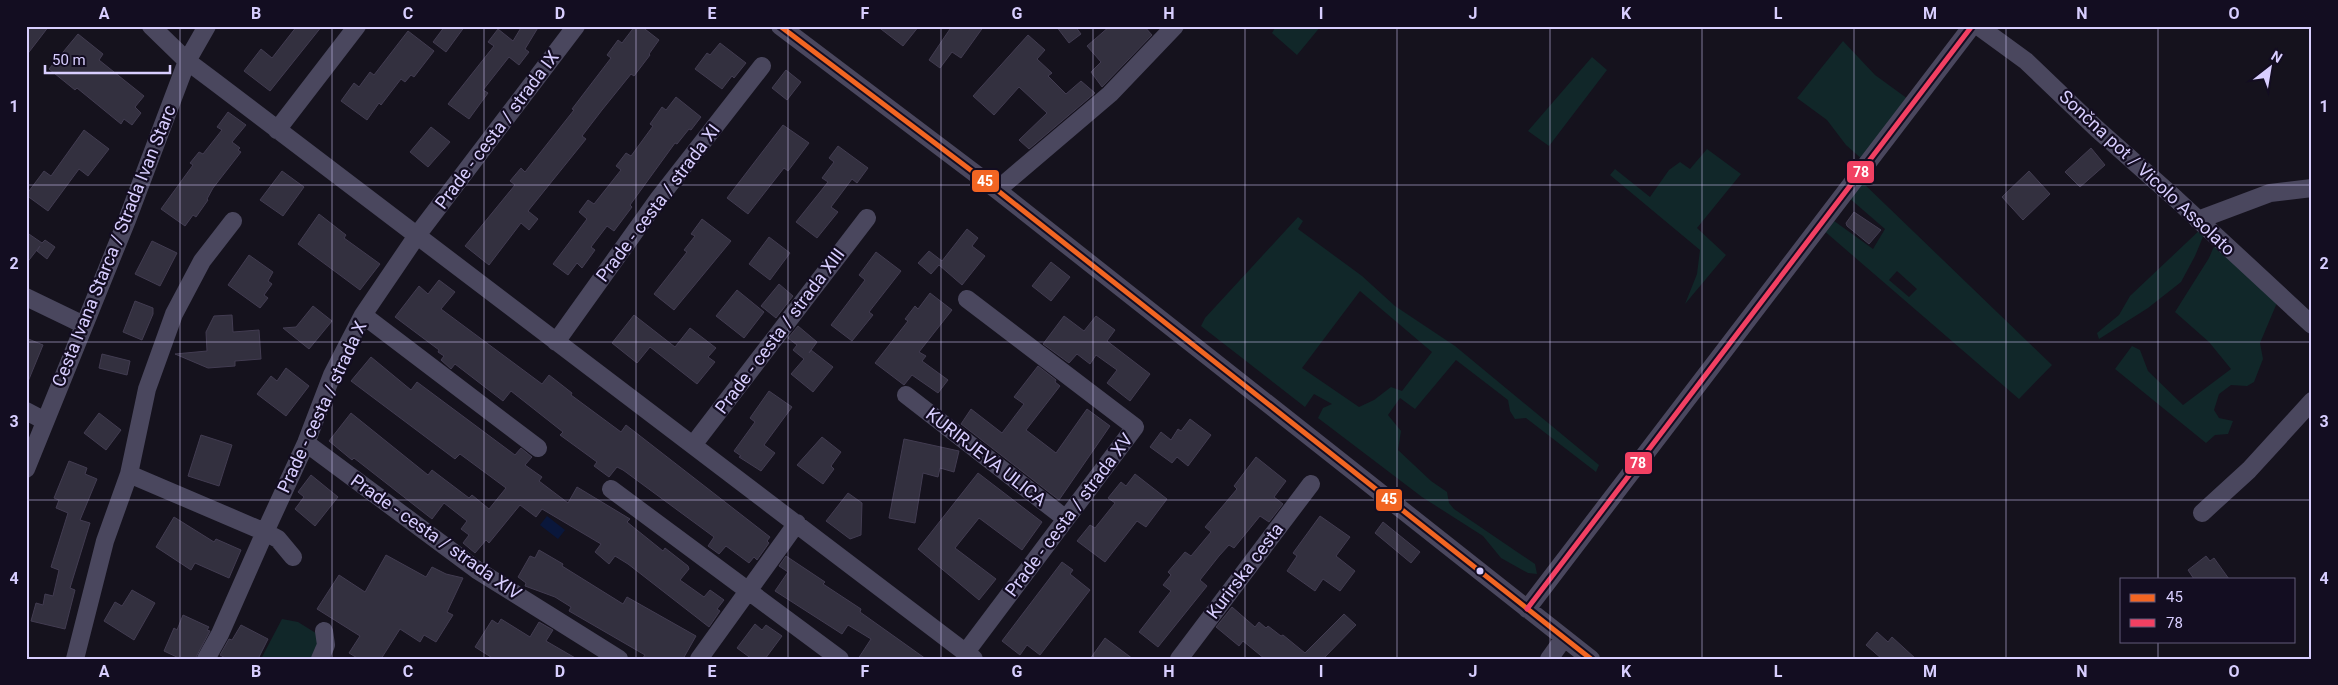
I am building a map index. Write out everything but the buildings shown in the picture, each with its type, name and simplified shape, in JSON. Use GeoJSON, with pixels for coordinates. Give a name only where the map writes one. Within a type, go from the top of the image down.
{"type":"FeatureCollection","features":[{"type":"Feature","properties":{"kind":"street"},"geometry":{"type":"LineString","coordinates":[[151,26],[187,61],[418,234],[556,342],[970,655]]}},
{"type":"Feature","properties":{"kind":"street","name":"Cesta Ivana Starca / Strada Ivan Starc"},"geometry":{"type":"LineString","coordinates":[[26,469],[127,220],[187,61],[207,26]]}},
{"type":"Feature","properties":{"kind":"street"},"geometry":{"type":"LineString","coordinates":[[277,130],[357,26]]}},
{"type":"Feature","properties":{"kind":"street","name":"Prade - cesta / strada IX"},"geometry":{"type":"LineString","coordinates":[[418,234],[576,26]]}},
{"type":"Feature","properties":{"kind":"street"},"geometry":{"type":"LineString","coordinates":[[780,26],[996,190],[1591,659]]}},
{"type":"Feature","properties":{"kind":"street"},"geometry":{"type":"LineString","coordinates":[[996,190],[1110,94],[1175,26]]}},
{"type":"Feature","properties":{"kind":"street"},"geometry":{"type":"LineString","coordinates":[[1527,609],[1972,26]]}},
{"type":"Feature","properties":{"kind":"street","name":"Sončna pot / Vicolo Assolato"},"geometry":{"type":"LineString","coordinates":[[1978,26],[2026,60],[2097,129],[2312,325]]}},
{"type":"Feature","properties":{"kind":"street","name":"Prade - cesta / strada XI"},"geometry":{"type":"LineString","coordinates":[[556,342],[659,198],[762,66]]}},
{"type":"Feature","properties":{"kind":"street"},"geometry":{"type":"LineString","coordinates":[[2198,220],[2270,193],[2312,188]]}},
{"type":"Feature","properties":{"kind":"street","name":"Prade - cesta / strada XIII"},"geometry":{"type":"LineString","coordinates":[[693,445],[867,218]]}},
{"type":"Feature","properties":{"kind":"street"},"geometry":{"type":"LineString","coordinates":[[75,659],[105,541],[129,474],[147,389],[174,314],[202,261],[233,221]]}},
{"type":"Feature","properties":{"kind":"street","name":"Prade - cesta / strada X"},"geometry":{"type":"LineString","coordinates":[[206,659],[220,634],[306,443],[332,375],[363,315],[418,234]]}},
{"type":"Feature","properties":{"kind":"street"},"geometry":{"type":"LineString","coordinates":[[26,296],[84,326]]}},
{"type":"Feature","properties":{"kind":"street","name":"Prade - cesta / strada XV"},"geometry":{"type":"LineString","coordinates":[[967,299],[1136,427],[1066,519],[970,655]]}},
{"type":"Feature","properties":{"kind":"street"},"geometry":{"type":"LineString","coordinates":[[363,315],[538,448]]}},
{"type":"Feature","properties":{"kind":"street","name":"KURIRJEVA ULICA"},"geometry":{"type":"LineString","coordinates":[[906,395],[1066,519]]}},
{"type":"Feature","properties":{"kind":"street"},"geometry":{"type":"LineString","coordinates":[[2202,513],[2249,470],[2312,401]]}},
{"type":"Feature","properties":{"kind":"street"},"geometry":{"type":"LineString","coordinates":[[26,411],[45,421]]}},
{"type":"Feature","properties":{"kind":"street","name":"Prade - cesta / strada XIV"},"geometry":{"type":"LineString","coordinates":[[306,443],[476,570],[619,659]]}},
{"type":"Feature","properties":{"kind":"street"},"geometry":{"type":"LineString","coordinates":[[129,474],[265,532],[278,539],[293,557]]}},
{"type":"Feature","properties":{"kind":"street","name":"Kurirska cesta"},"geometry":{"type":"LineString","coordinates":[[1179,659],[1310,484]]}},
{"type":"Feature","properties":{"kind":"street"},"geometry":{"type":"LineString","coordinates":[[611,489],[840,659]]}},
{"type":"Feature","properties":{"kind":"street"},"geometry":{"type":"LineString","coordinates":[[699,659],[750,591],[797,523]]}},
{"type":"Feature","properties":{"kind":"street"},"geometry":{"type":"LineString","coordinates":[[320,659],[326,645],[324,631]]}},
{"type":"Feature","properties":{"kind":"street"},"geometry":{"type":"LineString","coordinates":[[1549,659],[1564,638]]}},
{"type":"Feature","properties":{"kind":"green space"},"geometry":{"type":"Polygon","coordinates":[[[1276,26],[1321,26],[1297,55],[1272,33],[1276,26]]]}},
{"type":"Feature","properties":{"kind":"green space"},"geometry":{"type":"Polygon","coordinates":[[[1843,41],[1875,75],[1908,99],[1863,160],[1846,145],[1827,120],[1797,98],[1843,41]]]}},
{"type":"Feature","properties":{"kind":"green space"},"geometry":{"type":"Polygon","coordinates":[[[1592,57],[1607,70],[1549,146],[1528,131],[1592,57]]]}},
{"type":"Feature","properties":{"kind":"green space"},"geometry":{"type":"Polygon","coordinates":[[[1707,149],[1741,174],[1697,228],[1726,255],[1685,304],[1697,274],[1700,250],[1610,175],[1615,169],[1650,197],[1669,170],[1680,162],[1690,169],[1707,149]]]}},
{"type":"Feature","properties":{"kind":"green space"},"geometry":{"type":"Polygon","coordinates":[[[1861,181],[2052,365],[2019,399],[1822,229],[1830,218],[1873,249],[1885,229],[1848,197],[1861,181]],[[1897,271],[1889,280],[1909,297],[1917,289],[1897,271]]]}},
{"type":"Feature","properties":{"kind":"green space"},"geometry":{"type":"Polygon","coordinates":[[[1298,217],[1303,221],[1298,229],[1362,276],[1395,306],[1455,346],[1599,465],[1596,472],[1526,418],[1515,419],[1510,411],[1508,400],[1456,360],[1415,409],[1400,398],[1388,415],[1401,431],[1398,450],[1431,481],[1447,492],[1449,503],[1454,509],[1535,564],[1537,574],[1528,573],[1501,558],[1483,536],[1422,497],[1318,418],[1323,408],[1332,404],[1314,394],[1305,407],[1201,326],[1205,318],[1298,217]],[[1360,291],[1302,368],[1359,407],[1374,400],[1391,387],[1402,391],[1432,352],[1360,291]]]}},
{"type":"Feature","properties":{"kind":"green space"},"geometry":{"type":"Polygon","coordinates":[[[2203,227],[2205,232],[2181,282],[2148,308],[2099,339],[2097,333],[2119,315],[2130,296],[2203,227]]]}},
{"type":"Feature","properties":{"kind":"green space"},"geometry":{"type":"Polygon","coordinates":[[[2215,244],[2279,298],[2260,343],[2263,359],[2254,382],[2247,386],[2231,385],[2219,394],[2214,410],[2219,418],[2233,421],[2228,434],[2215,435],[2206,443],[2115,369],[2132,346],[2140,350],[2148,371],[2183,405],[2231,369],[2209,342],[2175,312],[2209,258],[2215,244]]]}},
{"type":"Feature","properties":{"kind":"green space"},"geometry":{"type":"Polygon","coordinates":[[[282,619],[298,622],[327,640],[320,659],[261,659],[282,619]]]}},
{"type":"Feature","properties":{"kind":"water"},"geometry":{"type":"Polygon","coordinates":[[[547,516],[565,530],[558,539],[540,525],[547,516]]]}},
{"type":"Feature","properties":{"kind":"transit line","name":"45"},"geometry":{"type":"LineString","coordinates":[[780,26],[997,190],[1591,659]]}},
{"type":"Feature","properties":{"kind":"transit line","name":"78"},"geometry":{"type":"LineString","coordinates":[[1527,609],[1972,26]]}}]}
